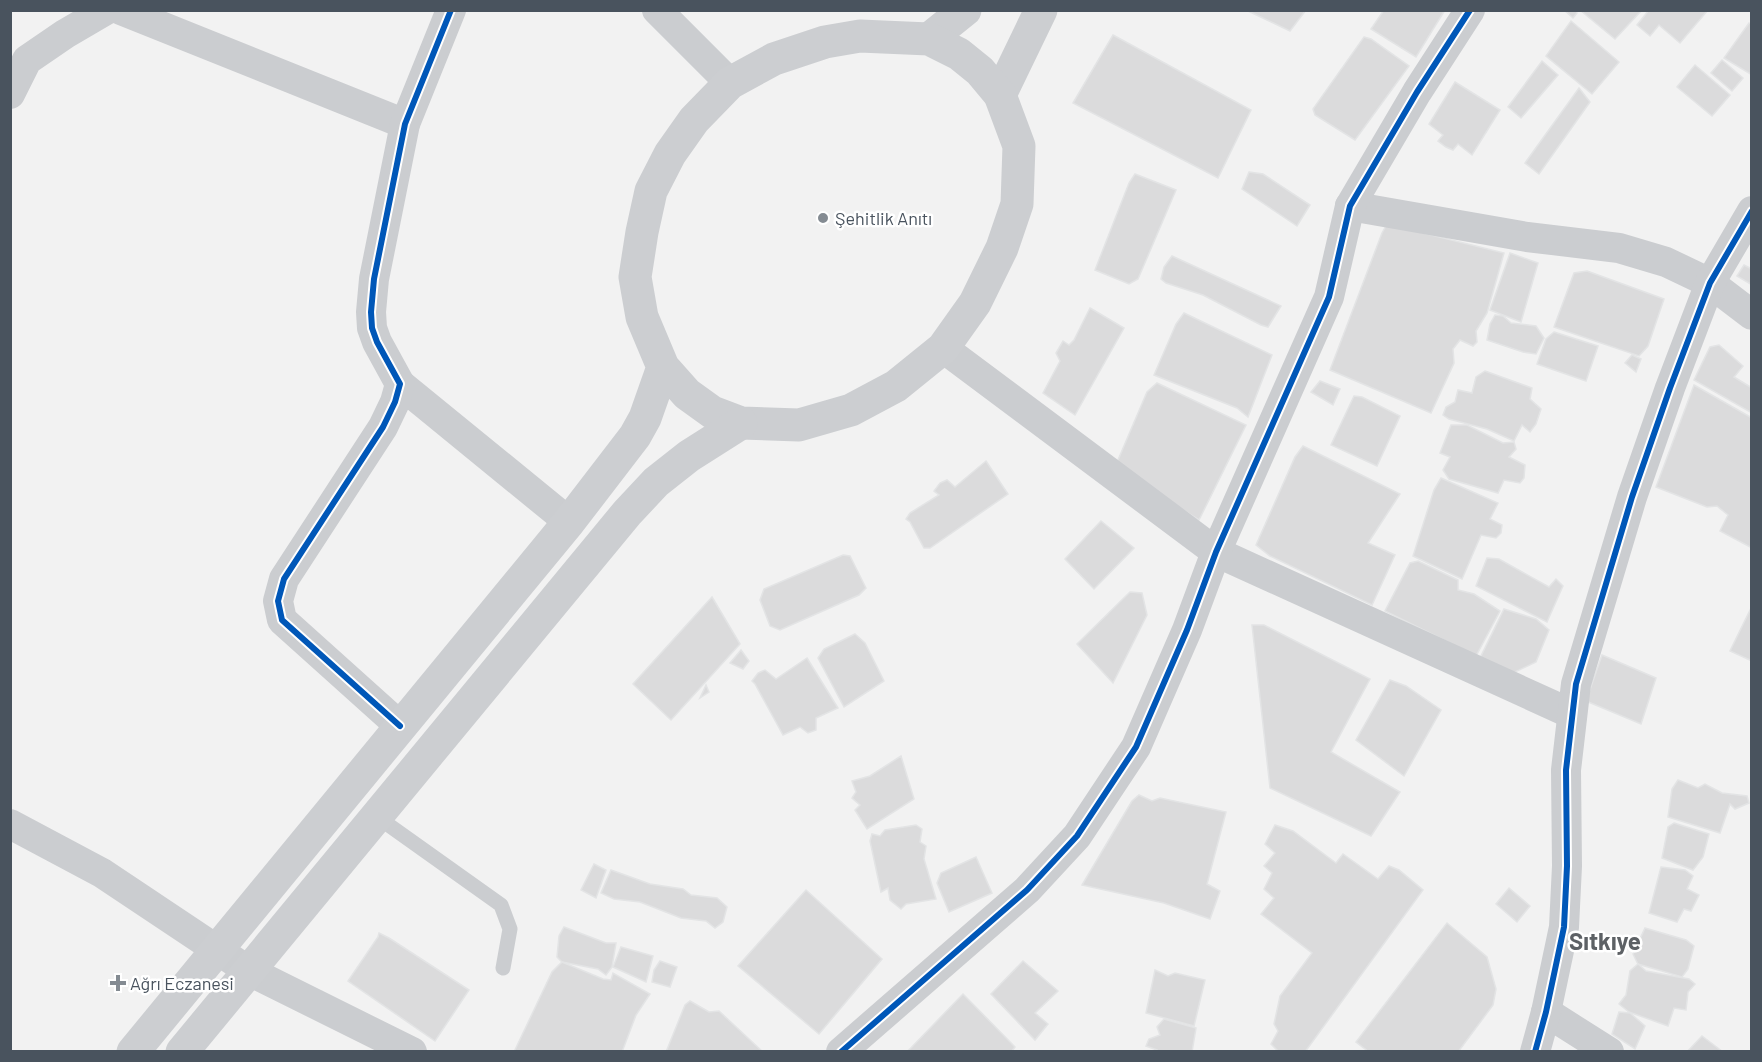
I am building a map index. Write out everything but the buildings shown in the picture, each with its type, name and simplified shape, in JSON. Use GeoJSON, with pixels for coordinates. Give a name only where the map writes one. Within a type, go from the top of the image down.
{"type":"FeatureCollection","features":[{"type":"Feature","properties":{"kind":"main road"},"geometry":{"type":"LineString","coordinates":[[930,39],[965,10]]}},
{"type":"Feature","properties":{"kind":"main road"},"geometry":{"type":"LineString","coordinates":[[1000,95],[1041,10]]}},
{"type":"Feature","properties":{"kind":"main road"},"geometry":{"type":"LineString","coordinates":[[860,36],[930,39],[959,54],[980,70],[1000,95],[1019,146],[1017,204],[1002,248],[975,303],[943,348],[896,386],[851,410],[799,425],[741,423],[712,412],[687,394],[663,367],[642,317],[635,277],[651,191],[670,154],[694,120],[730,83],[774,59],[825,42],[860,36]]}},
{"type":"Feature","properties":{"kind":"main road"},"geometry":{"type":"LineString","coordinates":[[133,1052],[569,522],[635,436],[645,418],[663,367]]}},
{"type":"Feature","properties":{"kind":"main road"},"geometry":{"type":"LineString","coordinates":[[182,1052],[627,513],[656,482],[689,456],[741,423]]}},
{"type":"Feature","properties":{"kind":"street"},"geometry":{"type":"LineString","coordinates":[[10,94],[19,57],[106,10]]}},
{"type":"Feature","properties":{"kind":"street"},"geometry":{"type":"LineString","coordinates":[[121,10],[405,124]]}},
{"type":"Feature","properties":{"kind":"street"},"geometry":{"type":"LineString","coordinates":[[451,10],[405,124],[374,279],[372,328],[400,384],[569,522]]}},
{"type":"Feature","properties":{"kind":"street"},"geometry":{"type":"LineString","coordinates":[[657,10],[730,83]]}},
{"type":"Feature","properties":{"kind":"street"},"geometry":{"type":"LineString","coordinates":[[841,1052],[1027,890],[1077,836],[1136,747],[1186,630],[1216,552],[1329,297],[1350,206],[1417,92],[1470,10]]}},
{"type":"Feature","properties":{"kind":"street"},"geometry":{"type":"LineString","coordinates":[[1350,206],[1527,237],[1619,248],[1666,262],[1710,283],[1752,315]]}},
{"type":"Feature","properties":{"kind":"street"},"geometry":{"type":"LineString","coordinates":[[1535,1052],[1564,927],[1567,866],[1566,770],[1576,684],[1632,497],[1670,388],[1710,283],[1752,211]]}},
{"type":"Feature","properties":{"kind":"street"},"geometry":{"type":"LineString","coordinates":[[943,348],[1216,552],[1572,714]]}},
{"type":"Feature","properties":{"kind":"street"},"geometry":{"type":"LineString","coordinates":[[400,384],[395,402],[383,427],[284,579],[278,601],[282,620],[400,726]]}},
{"type":"Feature","properties":{"kind":"street"},"geometry":{"type":"LineString","coordinates":[[10,824],[102,873],[249,970],[412,1052]]}},
{"type":"Feature","properties":{"kind":"street"},"geometry":{"type":"LineString","coordinates":[[1546,1012],[1609,1052]]}},
{"type":"Feature","properties":{"kind":"lane"},"geometry":{"type":"LineString","coordinates":[[376,816],[501,905],[510,929],[503,968]]}},
{"type":"Feature","properties":{"kind":"cycle path"},"geometry":{"type":"LineString","coordinates":[[400,726],[282,620],[278,601],[284,579],[383,427],[395,402],[400,384],[372,328],[374,279],[405,124],[451,10]]}},
{"type":"Feature","properties":{"kind":"cycle path"},"geometry":{"type":"LineString","coordinates":[[841,1052],[1027,890],[1077,836],[1136,747],[1187,630],[1216,552],[1329,297],[1350,206],[1417,92],[1470,10]]}},
{"type":"Feature","properties":{"kind":"cycle path"},"geometry":{"type":"LineString","coordinates":[[1535,1052],[1564,927],[1567,866],[1566,770],[1576,684],[1632,497],[1670,388],[1710,283],[1752,211]]}},
{"type":"Feature","properties":{"kind":"place","name":"Şehitlik Anıtı"},"geometry":{"type":"Point","coordinates":[823,218]}},
{"type":"Feature","properties":{"kind":"place","name":"Ağrı Eczanesi"},"geometry":{"type":"Point","coordinates":[118,983]}},
{"type":"Feature","properties":{"kind":"district","name":"Sıtkıye"},"geometry":{"type":"Point","coordinates":[1605,940]}}]}
